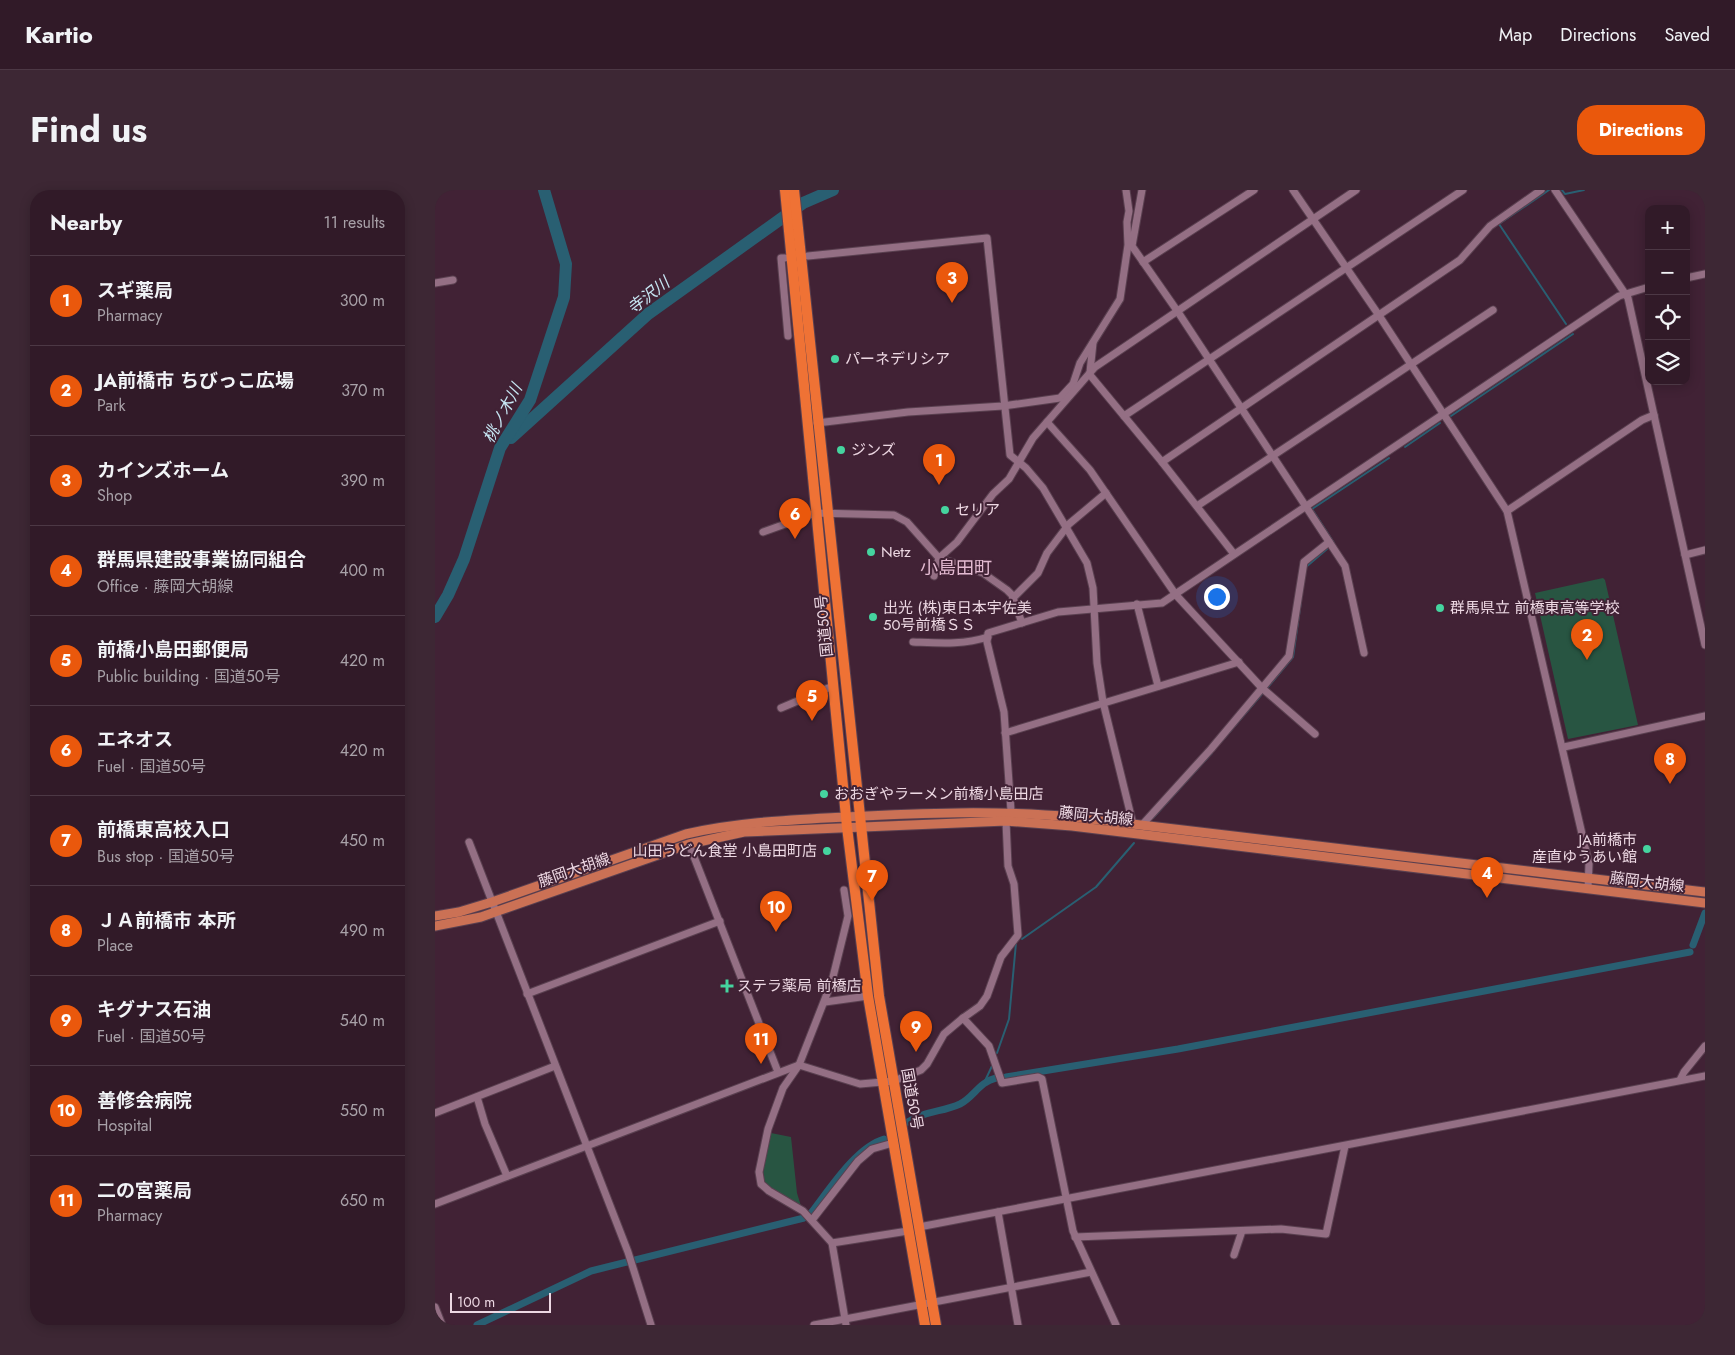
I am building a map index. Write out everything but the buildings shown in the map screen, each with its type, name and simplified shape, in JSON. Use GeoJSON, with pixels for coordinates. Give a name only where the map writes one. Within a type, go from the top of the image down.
{"type":"FeatureCollection","features":[{"type":"Feature","properties":{"kind":"highway","name":"国道50号"},"geometry":{"type":"LineString","coordinates":[[785,190],[792,196],[793,232],[816,513],[847,822],[868,996],[925,1325]]}},
{"type":"Feature","properties":{"kind":"highway","name":"国道50号"},"geometry":{"type":"LineString","coordinates":[[793,232],[817,422],[879,996],[936,1325]]}},
{"type":"Feature","properties":{"kind":"main road","name":"藤岡大胡線"},"geometry":{"type":"LineString","coordinates":[[435,926],[461,922],[495,912],[689,844],[744,832],[859,821],[1011,811],[1138,825],[1588,884],[1705,903]]}},
{"type":"Feature","properties":{"kind":"main road","name":"藤岡大胡線"},"geometry":{"type":"LineString","coordinates":[[859,821],[1007,821],[1072,826],[1588,884],[1705,892]]}},
{"type":"Feature","properties":{"kind":"main road","name":"藤岡大胡線"},"geometry":{"type":"LineString","coordinates":[[435,916],[459,912],[492,902],[686,834],[760,822],[847,822]]}},
{"type":"Feature","properties":{"kind":"street"},"geometry":{"type":"LineString","coordinates":[[1126,190],[1130,245],[1178,312],[1345,566],[1364,653]]}},
{"type":"Feature","properties":{"kind":"street"},"geometry":{"type":"LineString","coordinates":[[817,422],[908,412],[1003,406],[1060,398],[1073,384],[1080,364],[1120,299],[1142,190]]}},
{"type":"Feature","properties":{"kind":"street"},"geometry":{"type":"LineString","coordinates":[[1143,262],[1255,190]]}},
{"type":"Feature","properties":{"kind":"street"},"geometry":{"type":"LineString","coordinates":[[1293,190],[1378,314],[1507,512],[1564,747],[1589,864],[1588,884]]}},
{"type":"Feature","properties":{"kind":"street"},"geometry":{"type":"LineString","coordinates":[[934,576],[939,558],[957,542],[993,494],[1009,479],[1033,438],[1095,367],[1356,190]]}},
{"type":"Feature","properties":{"kind":"street"},"geometry":{"type":"LineString","coordinates":[[1124,416],[1463,190]]}},
{"type":"Feature","properties":{"kind":"street"},"geometry":{"type":"LineString","coordinates":[[1163,462],[1460,260],[1490,226],[1541,190]]}},
{"type":"Feature","properties":{"kind":"street"},"geometry":{"type":"LineString","coordinates":[[1555,190],[1625,292],[1705,645]]}},
{"type":"Feature","properties":{"kind":"street"},"geometry":{"type":"LineString","coordinates":[[808,256],[987,238],[1003,406],[1010,456],[1043,488],[1087,563],[1093,588],[1097,663],[1103,702],[1138,825]]}},
{"type":"Feature","properties":{"kind":"street"},"geometry":{"type":"LineString","coordinates":[[785,258],[781,258],[788,336]]}},
{"type":"Feature","properties":{"kind":"street"},"geometry":{"type":"LineString","coordinates":[[1690,277],[1705,274]]}},
{"type":"Feature","properties":{"kind":"street"},"geometry":{"type":"LineString","coordinates":[[435,283],[453,280]]}},
{"type":"Feature","properties":{"kind":"street"},"geometry":{"type":"LineString","coordinates":[[435,1204],[799,1065],[860,1084],[882,1084],[921,1070],[927,1064],[944,1034],[980,1006],[987,996],[1001,958],[1019,935],[1014,884],[1008,866],[1007,821],[1011,811],[1004,712],[987,642],[988,633],[1058,612],[1095,607],[1162,603],[1177,595],[1234,554],[1625,292],[1645,288]]}},
{"type":"Feature","properties":{"kind":"street"},"geometry":{"type":"LineString","coordinates":[[1197,506],[1493,310]]}},
{"type":"Feature","properties":{"kind":"street"},"geometry":{"type":"LineString","coordinates":[[1093,342],[1090,375],[1163,462],[1234,554]]}},
{"type":"Feature","properties":{"kind":"street"},"geometry":{"type":"LineString","coordinates":[[1507,512],[1642,420],[1654,415]]}},
{"type":"Feature","properties":{"kind":"street"},"geometry":{"type":"LineString","coordinates":[[1047,422],[1091,470],[1177,595],[1262,688],[1315,734]]}},
{"type":"Feature","properties":{"kind":"street"},"geometry":{"type":"LineString","coordinates":[[1013,598],[1038,573],[1047,553],[1081,512],[1106,493]]}},
{"type":"Feature","properties":{"kind":"street"},"geometry":{"type":"LineString","coordinates":[[763,532],[816,513],[894,515],[907,522],[939,558],[983,573],[1007,590],[1013,598],[1022,623]]}},
{"type":"Feature","properties":{"kind":"street"},"geometry":{"type":"LineString","coordinates":[[1138,825],[1211,749],[1289,656],[1304,562],[1329,542]]}},
{"type":"Feature","properties":{"kind":"street"},"geometry":{"type":"LineString","coordinates":[[1685,555],[1705,550]]}},
{"type":"Feature","properties":{"kind":"street"},"geometry":{"type":"LineString","coordinates":[[1137,604],[1159,686]]}},
{"type":"Feature","properties":{"kind":"street"},"geometry":{"type":"LineString","coordinates":[[913,642],[946,644],[988,637]]}},
{"type":"Feature","properties":{"kind":"street"},"geometry":{"type":"LineString","coordinates":[[1005,733],[1239,662]]}},
{"type":"Feature","properties":{"kind":"street"},"geometry":{"type":"LineString","coordinates":[[781,708],[833,686]]}},
{"type":"Feature","properties":{"kind":"street"},"geometry":{"type":"LineString","coordinates":[[1564,747],[1705,716]]}},
{"type":"Feature","properties":{"kind":"street"},"geometry":{"type":"LineString","coordinates":[[469,842],[627,1252],[651,1325]]}},
{"type":"Feature","properties":{"kind":"street"},"geometry":{"type":"LineString","coordinates":[[689,844],[778,1072]]}},
{"type":"Feature","properties":{"kind":"street"},"geometry":{"type":"LineString","coordinates":[[844,890],[848,916],[833,981],[799,1065],[783,1088],[769,1129],[759,1172],[761,1184],[769,1191],[803,1211],[832,1243],[845,1322]]}},
{"type":"Feature","properties":{"kind":"street"},"geometry":{"type":"LineString","coordinates":[[527,994],[719,921]]}},
{"type":"Feature","properties":{"kind":"street"},"geometry":{"type":"LineString","coordinates":[[825,1002],[868,996]]}},
{"type":"Feature","properties":{"kind":"street"},"geometry":{"type":"LineString","coordinates":[[963,1018],[989,1046],[1002,1082],[1038,1077],[1042,1079],[1075,1237],[1116,1325]]}},
{"type":"Feature","properties":{"kind":"street"},"geometry":{"type":"LineString","coordinates":[[1680,1080],[1684,1072],[1705,1046]]}},
{"type":"Feature","properties":{"kind":"street"},"geometry":{"type":"LineString","coordinates":[[435,1113],[555,1066]]}},
{"type":"Feature","properties":{"kind":"street"},"geometry":{"type":"LineString","coordinates":[[919,1227],[1705,1076]]}},
{"type":"Feature","properties":{"kind":"street"},"geometry":{"type":"LineString","coordinates":[[477,1096],[485,1124],[507,1176]]}},
{"type":"Feature","properties":{"kind":"street"},"geometry":{"type":"LineString","coordinates":[[812,1220],[859,1161],[872,1149],[893,1143]]}},
{"type":"Feature","properties":{"kind":"street"},"geometry":{"type":"LineString","coordinates":[[1075,1237],[1281,1229],[1326,1234],[1345,1146]]}},
{"type":"Feature","properties":{"kind":"street"},"geometry":{"type":"LineString","coordinates":[[998,1212],[1018,1325]]}},
{"type":"Feature","properties":{"kind":"street"},"geometry":{"type":"LineString","coordinates":[[832,1243],[908,1231]]}},
{"type":"Feature","properties":{"kind":"street"},"geometry":{"type":"LineString","coordinates":[[1234,1255],[1242,1231]]}},
{"type":"Feature","properties":{"kind":"street"},"geometry":{"type":"LineString","coordinates":[[814,1325],[845,1322],[921,1304],[1091,1272]]}},
{"type":"Feature","properties":{"kind":"street"},"geometry":{"type":"LineString","coordinates":[[435,1307],[442,1325]]}},
{"type":"Feature","properties":{"kind":"green space"},"geometry":{"type":"Polygon","coordinates":[[[1603,578],[1638,725],[1568,739],[1535,593],[1603,578]]]}},
{"type":"Feature","properties":{"kind":"green space"},"geometry":{"type":"Polygon","coordinates":[[[771,1133],[791,1137],[797,1193],[801,1206],[798,1206],[765,1184],[762,1171],[771,1133]]]}},
{"type":"Feature","properties":{"kind":"waterway","name":"桃ノ木川"},"geometry":{"type":"LineString","coordinates":[[435,617],[448,595],[464,559],[500,448],[530,400],[564,297],[566,264],[544,190]]}},
{"type":"Feature","properties":{"kind":"waterway","name":"寺沢川"},"geometry":{"type":"LineString","coordinates":[[511,438],[648,314],[803,203],[833,190]]}},
{"type":"Feature","properties":{"kind":"waterway"},"geometry":{"type":"LineString","coordinates":[[1549,190],[1499,224],[1566,324]]}},
{"type":"Feature","properties":{"kind":"waterway"},"geometry":{"type":"LineString","coordinates":[[1562,190],[1565,194],[1584,190]]}},
{"type":"Feature","properties":{"kind":"waterway"},"geometry":{"type":"LineString","coordinates":[[1451,416],[1573,334]]}},
{"type":"Feature","properties":{"kind":"waterway"},"geometry":{"type":"LineString","coordinates":[[1405,447],[1440,423]]}},
{"type":"Feature","properties":{"kind":"waterway"},"geometry":{"type":"LineString","coordinates":[[1334,543],[1312,509],[1389,458]]}},
{"type":"Feature","properties":{"kind":"waterway"},"geometry":{"type":"LineString","coordinates":[[1306,567],[1327,549]]}},
{"type":"Feature","properties":{"kind":"waterway"},"geometry":{"type":"LineString","coordinates":[[1268,687],[1293,657],[1301,601]]}},
{"type":"Feature","properties":{"kind":"waterway"},"geometry":{"type":"LineString","coordinates":[[1221,742],[1262,694]]}},
{"type":"Feature","properties":{"kind":"waterway"},"geometry":{"type":"LineString","coordinates":[[1153,818],[1212,753]]}},
{"type":"Feature","properties":{"kind":"waterway"},"geometry":{"type":"LineString","coordinates":[[1022,939],[1096,887],[1134,843]]}},
{"type":"Feature","properties":{"kind":"waterway"},"geometry":{"type":"LineString","coordinates":[[1693,945],[1705,913]]}},
{"type":"Feature","properties":{"kind":"waterway"},"geometry":{"type":"LineString","coordinates":[[997,1053],[1009,1019],[1016,943]]}},
{"type":"Feature","properties":{"kind":"waterway"},"geometry":{"type":"LineString","coordinates":[[1006,1077],[1178,1049],[1690,952]]}},
{"type":"Feature","properties":{"kind":"waterway"},"geometry":{"type":"LineString","coordinates":[[984,1083],[992,1066]]}},
{"type":"Feature","properties":{"kind":"waterway"},"geometry":{"type":"LineString","coordinates":[[908,1122],[914,1118],[960,1104],[985,1083],[996,1078]]}},
{"type":"Feature","properties":{"kind":"waterway"},"geometry":{"type":"LineString","coordinates":[[477,1325],[591,1271],[804,1218],[811,1213],[853,1160],[863,1151],[884,1139]]}},
{"type":"Feature","properties":{"kind":"place","name":"カインズホーム"},"geometry":{"type":"Point","coordinates":[952,303]}},
{"type":"Feature","properties":{"kind":"place","name":"パーネデリシア"},"geometry":{"type":"Point","coordinates":[835,359]}},
{"type":"Feature","properties":{"kind":"place","name":"ジンズ"},"geometry":{"type":"Point","coordinates":[841,450]}},
{"type":"Feature","properties":{"kind":"place","name":"スギ薬局"},"geometry":{"type":"Point","coordinates":[939,485]}},
{"type":"Feature","properties":{"kind":"place","name":"セリア"},"geometry":{"type":"Point","coordinates":[945,510]}},
{"type":"Feature","properties":{"kind":"place","name":"エネオス"},"geometry":{"type":"Point","coordinates":[795,539]}},
{"type":"Feature","properties":{"kind":"place","name":"Netz"},"geometry":{"type":"Point","coordinates":[871,552]}},
{"type":"Feature","properties":{"kind":"place","name":"群馬県立 前橋東高等学校"},"geometry":{"type":"Point","coordinates":[1440,608]}},
{"type":"Feature","properties":{"kind":"place","name":"出光 (株)東日本宇佐美 50号前橋ＳＳ"},"geometry":{"type":"Point","coordinates":[873,617]}},
{"type":"Feature","properties":{"kind":"place","name":"JA前橋市 ちびっこ広場"},"geometry":{"type":"Point","coordinates":[1587,660]}},
{"type":"Feature","properties":{"kind":"place","name":"前橋小島田郵便局"},"geometry":{"type":"Point","coordinates":[812,721]}},
{"type":"Feature","properties":{"kind":"place","name":"ＪＡ前橋市 本所"},"geometry":{"type":"Point","coordinates":[1670,784]}},
{"type":"Feature","properties":{"kind":"place","name":"おおぎやラーメン前橋小島田店"},"geometry":{"type":"Point","coordinates":[824,794]}},
{"type":"Feature","properties":{"kind":"place","name":"JA前橋市 産直ゆうあい館"},"geometry":{"type":"Point","coordinates":[1647,849]}},
{"type":"Feature","properties":{"kind":"place","name":"山田うどん食堂 小島田町店"},"geometry":{"type":"Point","coordinates":[827,851]}},
{"type":"Feature","properties":{"kind":"place","name":"群馬県建設事業協同組合"},"geometry":{"type":"Point","coordinates":[1487,898]}},
{"type":"Feature","properties":{"kind":"place","name":"前橋東高校入口"},"geometry":{"type":"Point","coordinates":[872,901]}},
{"type":"Feature","properties":{"kind":"place","name":"善修会病院"},"geometry":{"type":"Point","coordinates":[776,932]}},
{"type":"Feature","properties":{"kind":"place","name":"ステラ薬局 前橋店"},"geometry":{"type":"Point","coordinates":[727,986]}},
{"type":"Feature","properties":{"kind":"place","name":"キグナス石油"},"geometry":{"type":"Point","coordinates":[916,1052]}},
{"type":"Feature","properties":{"kind":"place","name":"二の宮薬局"},"geometry":{"type":"Point","coordinates":[761,1064]}},
{"type":"Feature","properties":{"kind":"district","name":"小島田町"},"geometry":{"type":"Point","coordinates":[956,568]}}]}
